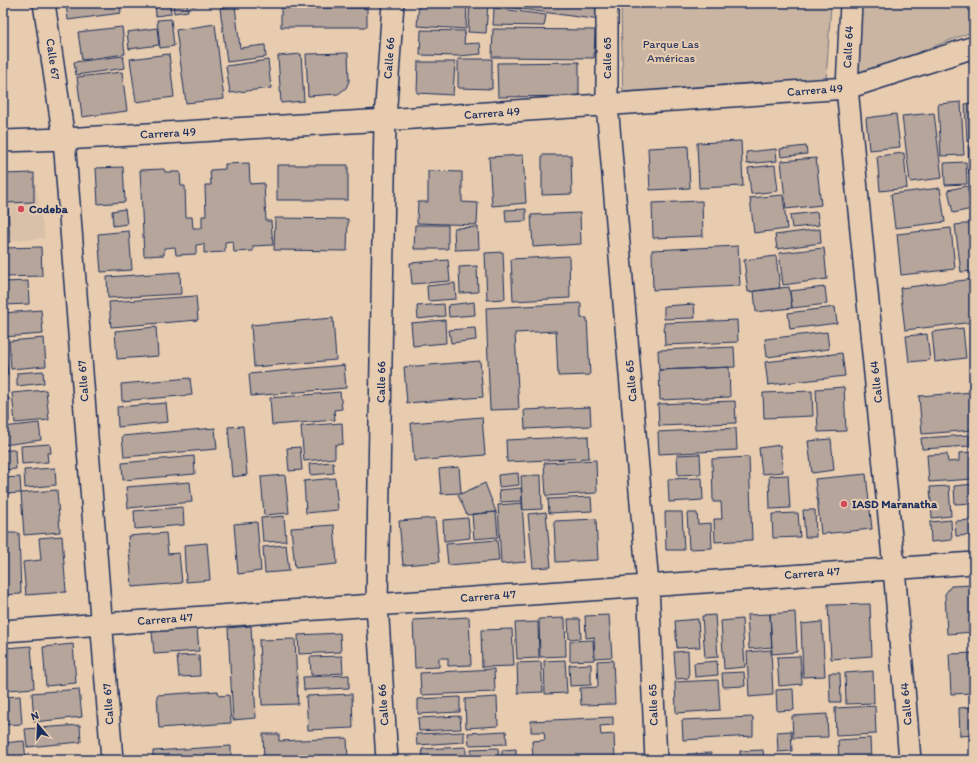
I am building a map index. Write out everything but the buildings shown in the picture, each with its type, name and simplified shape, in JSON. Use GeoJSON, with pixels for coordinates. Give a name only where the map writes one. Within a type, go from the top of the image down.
{"type":"FeatureCollection","features":[{"type":"Feature","properties":{"kind":"street","name":"Calle 67"},"geometry":{"type":"LineString","coordinates":[[44,3],[64,139],[112,760]]}},
{"type":"Feature","properties":{"kind":"street","name":"Calle 66"},"geometry":{"type":"LineString","coordinates":[[387,760],[377,604],[385,120],[393,3]]}},
{"type":"Feature","properties":{"kind":"street","name":"Calle 65"},"geometry":{"type":"LineString","coordinates":[[607,3],[607,104],[648,585],[656,760]]}},
{"type":"Feature","properties":{"kind":"street","name":"Calle 64"},"geometry":{"type":"LineString","coordinates":[[850,3],[847,88],[894,568],[910,760]]}},
{"type":"Feature","properties":{"kind":"street","name":"Carrera 49"},"geometry":{"type":"LineString","coordinates":[[3,141],[64,139],[385,120],[847,88],[974,47]]}},
{"type":"Feature","properties":{"kind":"street","name":"Carrera 47"},"geometry":{"type":"LineString","coordinates":[[3,631],[974,563]]}},
{"type":"Feature","properties":{"kind":"shaded area","name":"Codeba"},"geometry":{"type":"Polygon","coordinates":[[[34,177],[45,238],[3,241],[3,179],[34,177]]]}},
{"type":"Feature","properties":{"kind":"green space","name":"Parque Las Américas"},"geometry":{"type":"Polygon","coordinates":[[[621,3],[831,3],[826,82],[623,104],[621,3]]]}},
{"type":"Feature","properties":{"kind":"green space"},"geometry":{"type":"Polygon","coordinates":[[[859,3],[974,3],[974,31],[857,76],[859,3]]]}},
{"type":"Feature","properties":{"kind":"place","name":"Codeba"},"geometry":{"type":"Point","coordinates":[21,209]}},
{"type":"Feature","properties":{"kind":"place","name":"IASD Maranatha"},"geometry":{"type":"Point","coordinates":[844,504]}}]}
